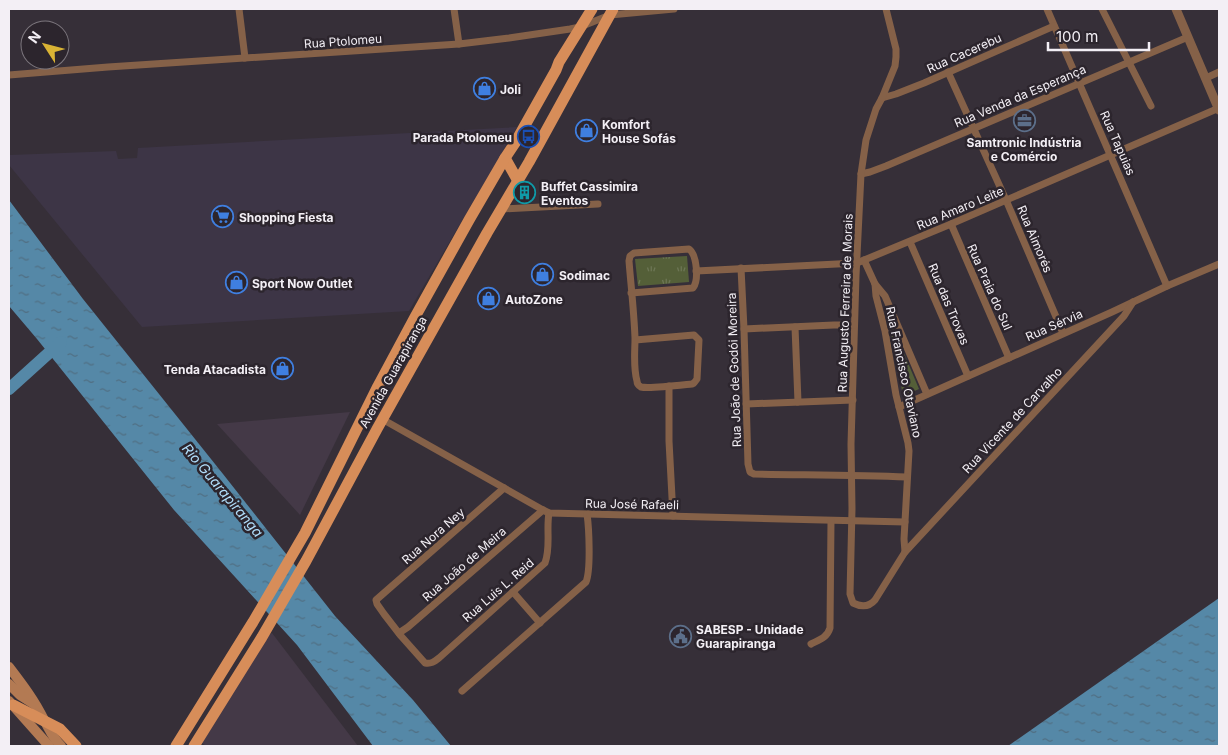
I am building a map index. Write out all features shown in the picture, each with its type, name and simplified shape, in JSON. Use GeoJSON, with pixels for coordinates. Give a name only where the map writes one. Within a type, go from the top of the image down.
{"type":"FeatureCollection","features":[{"type":"Feature","properties":{"kind":"main road","name":"Avenida Guarapiranga"},"geometry":{"type":"LineString","coordinates":[[176,746],[253,622],[311,521],[378,386],[415,317],[592,9]]}},
{"type":"Feature","properties":{"kind":"main road","name":"Avenida Guarapiranga"},"geometry":{"type":"LineString","coordinates":[[194,746],[262,637],[323,531],[382,419],[612,12]]}},
{"type":"Feature","properties":{"kind":"main road"},"geometry":{"type":"LineString","coordinates":[[505,158],[518,181]]}},
{"type":"Feature","properties":{"kind":"main road"},"geometry":{"type":"LineString","coordinates":[[378,386],[374,412],[382,419]]}},
{"type":"Feature","properties":{"kind":"main road"},"geometry":{"type":"LineString","coordinates":[[9,667],[22,683],[45,720],[53,737],[61,746]]}},
{"type":"Feature","properties":{"kind":"main road"},"geometry":{"type":"LineString","coordinates":[[12,687],[26,700],[35,704]]}},
{"type":"Feature","properties":{"kind":"main road"},"geometry":{"type":"LineString","coordinates":[[11,703],[60,729],[76,746]]}},
{"type":"Feature","properties":{"kind":"main road"},"geometry":{"type":"LineString","coordinates":[[11,703],[49,746]]}},
{"type":"Feature","properties":{"kind":"street"},"geometry":{"type":"LineString","coordinates":[[239,9],[245,58]]}},
{"type":"Feature","properties":{"kind":"street"},"geometry":{"type":"LineString","coordinates":[[454,9],[459,44]]}},
{"type":"Feature","properties":{"kind":"street","name":"Rua Ptolomeu"},"geometry":{"type":"LineString","coordinates":[[9,75],[459,44],[580,27],[612,12],[674,9]]}},
{"type":"Feature","properties":{"kind":"street","name":"Rua Augusto Ferreira de Morais"},"geometry":{"type":"LineString","coordinates":[[854,603],[850,594],[852,400],[854,325],[860,261],[861,174],[866,140],[876,109],[895,66],[896,49],[886,9]]}},
{"type":"Feature","properties":{"kind":"street","name":"Rua Tapuias"},"geometry":{"type":"LineString","coordinates":[[1047,9],[1167,286]]}},
{"type":"Feature","properties":{"kind":"street"},"geometry":{"type":"LineString","coordinates":[[1102,9],[1151,106]]}},
{"type":"Feature","properties":{"kind":"street"},"geometry":{"type":"LineString","coordinates":[[1176,9],[1219,109]]}},
{"type":"Feature","properties":{"kind":"street","name":"Rua Cacerebu"},"geometry":{"type":"LineString","coordinates":[[882,98],[896,94],[1054,26]]}},
{"type":"Feature","properties":{"kind":"street","name":"Rua Venda da Esperança"},"geometry":{"type":"LineString","coordinates":[[861,174],[886,166],[1188,37]]}},
{"type":"Feature","properties":{"kind":"street","name":"Rua Aimorés"},"geometry":{"type":"LineString","coordinates":[[948,72],[1063,333]]}},
{"type":"Feature","properties":{"kind":"street"},"geometry":{"type":"LineString","coordinates":[[1206,78],[1219,72]]}},
{"type":"Feature","properties":{"kind":"street","name":"Rua Amaro Leite"},"geometry":{"type":"LineString","coordinates":[[696,271],[860,261],[910,242],[1219,109]]}},
{"type":"Feature","properties":{"kind":"street"},"geometry":{"type":"LineString","coordinates":[[501,209],[598,204]]}},
{"type":"Feature","properties":{"kind":"street","name":"Rua Praia do Sul"},"geometry":{"type":"LineString","coordinates":[[951,224],[1009,358]]}},
{"type":"Feature","properties":{"kind":"street","name":"Rua das Trovas"},"geometry":{"type":"LineString","coordinates":[[910,242],[968,376]]}},
{"type":"Feature","properties":{"kind":"street"},"geometry":{"type":"LineString","coordinates":[[631,293],[693,288],[696,284],[694,255],[688,249],[637,252],[630,256],[629,260],[631,293],[635,340],[634,358],[638,385],[650,387],[692,384],[697,379],[699,340],[694,335],[635,340]]}},
{"type":"Feature","properties":{"kind":"street","name":"Rua Francisco Otaviano"},"geometry":{"type":"LineString","coordinates":[[860,261],[876,284],[876,296],[885,331],[893,383],[908,443],[904,539],[906,552]]}},
{"type":"Feature","properties":{"kind":"street","name":"Rua Sérvia"},"geometry":{"type":"LineString","coordinates":[[899,407],[1219,264]]}},
{"type":"Feature","properties":{"kind":"street","name":"Rua João de Godói Moreira"},"geometry":{"type":"LineString","coordinates":[[741,268],[748,470],[754,474],[851,475]]}},
{"type":"Feature","properties":{"kind":"street"},"geometry":{"type":"LineString","coordinates":[[876,284],[885,296],[927,394]]}},
{"type":"Feature","properties":{"kind":"street","name":"Rua Vicente de Carvalho"},"geometry":{"type":"LineString","coordinates":[[854,603],[861,606],[871,604],[879,595],[906,552],[1124,316],[1133,302]]}},
{"type":"Feature","properties":{"kind":"street"},"geometry":{"type":"LineString","coordinates":[[744,329],[854,325]]}},
{"type":"Feature","properties":{"kind":"street"},"geometry":{"type":"LineString","coordinates":[[795,327],[798,402]]}},
{"type":"Feature","properties":{"kind":"street"},"geometry":{"type":"LineString","coordinates":[[669,386],[668,441],[673,516]]}},
{"type":"Feature","properties":{"kind":"street"},"geometry":{"type":"LineString","coordinates":[[746,404],[852,400]]}},
{"type":"Feature","properties":{"kind":"street","name":"Rua José Rafaeli"},"geometry":{"type":"LineString","coordinates":[[382,419],[546,511],[587,514],[905,522]]}},
{"type":"Feature","properties":{"kind":"street"},"geometry":{"type":"LineString","coordinates":[[851,475],[907,476]]}},
{"type":"Feature","properties":{"kind":"street","name":"Rua Nora Ney"},"geometry":{"type":"LineString","coordinates":[[398,633],[376,600],[504,488]]}},
{"type":"Feature","properties":{"kind":"street","name":"Rua Luis L. Reid"},"geometry":{"type":"LineString","coordinates":[[398,633],[425,663],[434,662],[439,658],[545,563],[548,555],[546,511]]}},
{"type":"Feature","properties":{"kind":"street","name":"Rua João de Meira"},"geometry":{"type":"LineString","coordinates":[[398,633],[408,627],[546,511]]}},
{"type":"Feature","properties":{"kind":"street"},"geometry":{"type":"LineString","coordinates":[[462,691],[587,581],[587,514]]}},
{"type":"Feature","properties":{"kind":"street"},"geometry":{"type":"LineString","coordinates":[[811,644],[824,638],[830,628],[831,521]]}},
{"type":"Feature","properties":{"kind":"street"},"geometry":{"type":"LineString","coordinates":[[513,592],[540,623]]}},
{"type":"Feature","properties":{"kind":"shaded area","name":"Shopping Fiesta"},"geometry":{"type":"Polygon","coordinates":[[[517,127],[409,311],[142,327],[9,165],[10,155],[116,151],[118,159],[137,158],[138,148],[517,127]]]}},
{"type":"Feature","properties":{"kind":"shaded area"},"geometry":{"type":"Polygon","coordinates":[[[350,412],[300,515],[217,424],[350,412]]]}},
{"type":"Feature","properties":{"kind":"shaded area"},"geometry":{"type":"Polygon","coordinates":[[[272,633],[358,746],[206,746],[202,743],[267,636],[272,633]]]}},
{"type":"Feature","properties":{"kind":"green space"},"geometry":{"type":"Polygon","coordinates":[[[687,256],[689,282],[638,286],[635,259],[687,256]]]}},
{"type":"Feature","properties":{"kind":"green space"},"geometry":{"type":"Polygon","coordinates":[[[886,311],[919,389],[903,396],[892,338],[886,311]]]}},
{"type":"Feature","properties":{"kind":"water","name":"Rio Guarapiranga"},"geometry":{"type":"Polygon","coordinates":[[[9,200],[83,299],[335,616],[413,700],[451,746],[373,746],[297,645],[174,510],[9,306],[9,200]]]}},
{"type":"Feature","properties":{"kind":"water"},"geometry":{"type":"Polygon","coordinates":[[[1219,598],[1219,746],[1008,746],[1219,598]]]}},
{"type":"Feature","properties":{"kind":"waterway"},"geometry":{"type":"LineString","coordinates":[[9,389],[61,342]]}},
{"type":"Feature","properties":{"kind":"place","name":"Joli"},"geometry":{"type":"Point","coordinates":[484,89]}},
{"type":"Feature","properties":{"kind":"place","name":"Samtronic Indústria e Comércio"},"geometry":{"type":"Point","coordinates":[1024,121]}},
{"type":"Feature","properties":{"kind":"place","name":"Komfort House Sofás"},"geometry":{"type":"Point","coordinates":[586,131]}},
{"type":"Feature","properties":{"kind":"place","name":"Parada Ptolomeu"},"geometry":{"type":"Point","coordinates":[528,137]}},
{"type":"Feature","properties":{"kind":"place","name":"Buffet Cassimira Eventos"},"geometry":{"type":"Point","coordinates":[525,193]}},
{"type":"Feature","properties":{"kind":"place","name":"Shopping Fiesta"},"geometry":{"type":"Point","coordinates":[223,217]}},
{"type":"Feature","properties":{"kind":"place","name":"Sodimac"},"geometry":{"type":"Point","coordinates":[543,275]}},
{"type":"Feature","properties":{"kind":"place","name":"Sport Now Outlet"},"geometry":{"type":"Point","coordinates":[236,283]}},
{"type":"Feature","properties":{"kind":"place","name":"AutoZone"},"geometry":{"type":"Point","coordinates":[489,299]}},
{"type":"Feature","properties":{"kind":"place","name":"Tenda Atacadista"},"geometry":{"type":"Point","coordinates":[282,369]}},
{"type":"Feature","properties":{"kind":"place","name":"SABESP - Unidade Guarapiranga"},"geometry":{"type":"Point","coordinates":[680,636]}}]}
